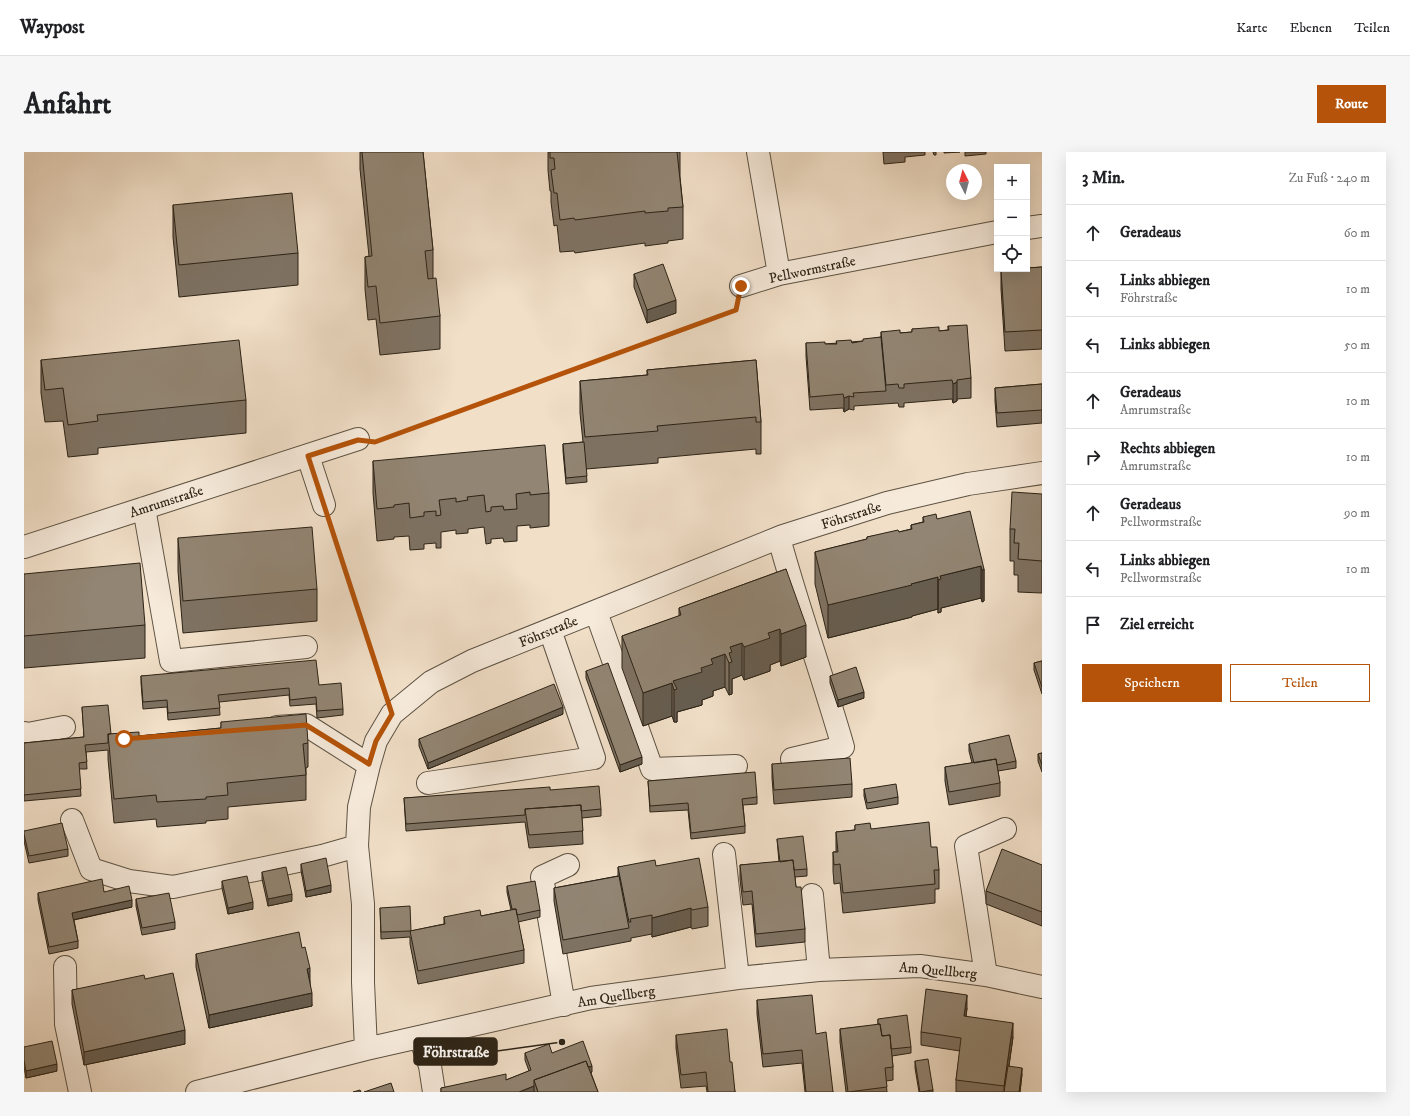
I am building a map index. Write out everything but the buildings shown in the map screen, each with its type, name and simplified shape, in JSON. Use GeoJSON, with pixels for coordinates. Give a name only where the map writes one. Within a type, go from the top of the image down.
{"type":"FeatureCollection","features":[{"type":"Feature","properties":{"kind":"street"},"geometry":{"type":"LineString","coordinates":[[758,152],[779,274]]}},
{"type":"Feature","properties":{"kind":"street"},"geometry":{"type":"LineString","coordinates":[[1030,228],[1042,226]]}},
{"type":"Feature","properties":{"kind":"street","name":"Pellwormstraße"},"geometry":{"type":"LineString","coordinates":[[741,286],[779,274],[994,233]]}},
{"type":"Feature","properties":{"kind":"street","name":"Amrumstraße"},"geometry":{"type":"LineString","coordinates":[[24,547],[358,440]]}},
{"type":"Feature","properties":{"kind":"street"},"geometry":{"type":"LineString","coordinates":[[308,456],[324,505]]}},
{"type":"Feature","properties":{"kind":"street","name":"Föhrstraße"},"geometry":{"type":"LineString","coordinates":[[366,1049],[363,982],[363,904],[357,846],[359,807],[376,741],[392,714],[431,682],[472,662],[780,538],[886,503],[968,484],[1042,473]]}},
{"type":"Feature","properties":{"kind":"street"},"geometry":{"type":"LineString","coordinates":[[144,508],[171,661],[306,647]]}},
{"type":"Feature","properties":{"kind":"street"},"geometry":{"type":"LineString","coordinates":[[780,538],[794,592],[822,675],[843,747],[792,759]]}},
{"type":"Feature","properties":{"kind":"street"},"geometry":{"type":"LineString","coordinates":[[596,612],[652,770],[736,766]]}},
{"type":"Feature","properties":{"kind":"street"},"geometry":{"type":"LineString","coordinates":[[428,784],[594,758],[550,630]]}},
{"type":"Feature","properties":{"kind":"street"},"geometry":{"type":"LineString","coordinates":[[259,729],[306,725],[369,764]]}},
{"type":"Feature","properties":{"kind":"street"},"geometry":{"type":"LineString","coordinates":[[24,733],[28,734],[64,727]]}},
{"type":"Feature","properties":{"kind":"street"},"geometry":{"type":"LineString","coordinates":[[72,820],[91,869],[129,881],[173,887],[322,856],[357,846]]}},
{"type":"Feature","properties":{"kind":"street"},"geometry":{"type":"LineString","coordinates":[[986,974],[966,846],[1005,829]]}},
{"type":"Feature","properties":{"kind":"street"},"geometry":{"type":"LineString","coordinates":[[724,854],[738,978]]}},
{"type":"Feature","properties":{"kind":"street"},"geometry":{"type":"LineString","coordinates":[[564,1005],[542,877],[568,866]]}},
{"type":"Feature","properties":{"kind":"street"},"geometry":{"type":"LineString","coordinates":[[812,895],[819,970]]}},
{"type":"Feature","properties":{"kind":"street","name":"Am Quellberg"},"geometry":{"type":"LineString","coordinates":[[197,1092],[420,1036],[591,998],[738,978],[819,970],[920,966],[986,974],[1042,987]]}},
{"type":"Feature","properties":{"kind":"street"},"geometry":{"type":"LineString","coordinates":[[65,967],[66,1024],[80,1092]]}},
{"type":"Feature","properties":{"kind":"street"},"geometry":{"type":"LineString","coordinates":[[420,1036],[430,1066],[434,1092]]}},
{"type":"Feature","properties":{"kind":"path"},"geometry":{"type":"LineString","coordinates":[[358,440],[375,442],[736,310],[741,286]]}},
{"type":"Feature","properties":{"kind":"path"},"geometry":{"type":"LineString","coordinates":[[324,505],[392,714]]}},
{"type":"Feature","properties":{"kind":"place","name":"Föhrstraße"},"geometry":{"type":"Point","coordinates":[562,1042]}},
{"type":"Feature","properties":{"kind":"route"},"geometry":{"type":"LineString","coordinates":[[124,739],[306,725],[369,764],[376,741],[392,714],[308,456],[358,440],[375,442],[736,310],[741,286]]}}]}
